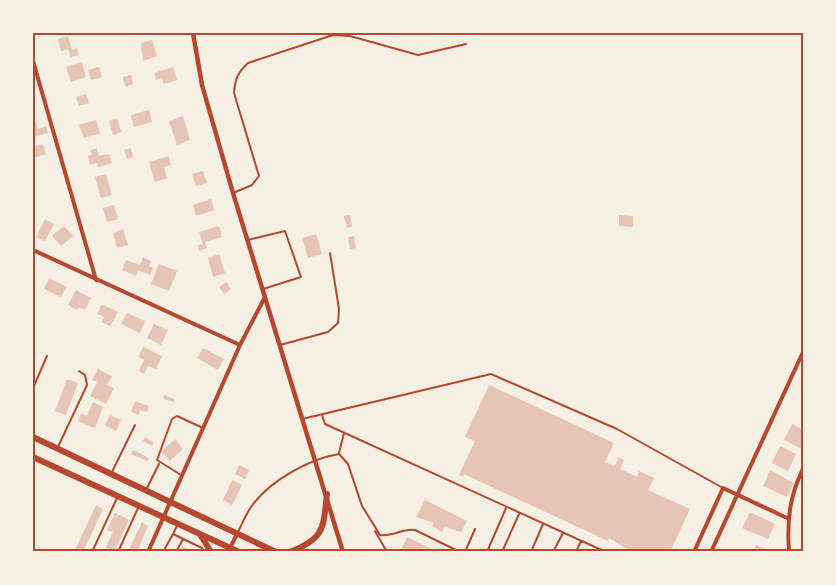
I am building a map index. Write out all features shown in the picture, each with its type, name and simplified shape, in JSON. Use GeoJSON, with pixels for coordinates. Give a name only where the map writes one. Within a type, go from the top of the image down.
{"type":"FeatureCollection","features":[{"type":"Feature","properties":{"kind":"main road"},"geometry":{"type":"LineString","coordinates":[[33,437],[276,552]]}},
{"type":"Feature","properties":{"kind":"main road"},"geometry":{"type":"LineString","coordinates":[[33,457],[164,516],[229,550],[239,552]]}},
{"type":"Feature","properties":{"kind":"main road"},"geometry":{"type":"LineString","coordinates":[[290,552],[308,545],[320,534],[327,494]]}},
{"type":"Feature","properties":{"kind":"main road"},"geometry":{"type":"LineString","coordinates":[[199,533],[208,543],[211,552]]}},
{"type":"Feature","properties":{"kind":"street"},"geometry":{"type":"LineString","coordinates":[[193,33],[200,73],[233,193],[343,552]]}},
{"type":"Feature","properties":{"kind":"street"},"geometry":{"type":"LineString","coordinates":[[33,61],[96,280]]}},
{"type":"Feature","properties":{"kind":"street"},"geometry":{"type":"LineString","coordinates":[[33,250],[240,345]]}},
{"type":"Feature","properties":{"kind":"street"},"geometry":{"type":"LineString","coordinates":[[147,552],[240,345],[266,297]]}},
{"type":"Feature","properties":{"kind":"street"},"geometry":{"type":"LineString","coordinates":[[711,552],[803,352]]}},
{"type":"Feature","properties":{"kind":"street"},"geometry":{"type":"LineString","coordinates":[[789,552],[787,518],[793,490],[803,469]]}},
{"type":"Feature","properties":{"kind":"street"},"geometry":{"type":"LineString","coordinates":[[694,552],[723,488],[787,518]]}},
{"type":"Feature","properties":{"kind":"street"},"geometry":{"type":"LineString","coordinates":[[229,550],[238,533]]}},
{"type":"Feature","properties":{"kind":"lane"},"geometry":{"type":"LineString","coordinates":[[233,193],[252,185],[259,176],[234,93],[235,80],[240,70],[249,63],[333,35],[350,36],[418,55],[466,44]]}},
{"type":"Feature","properties":{"kind":"lane"},"geometry":{"type":"LineString","coordinates":[[248,240],[285,231],[301,277],[263,289]]}},
{"type":"Feature","properties":{"kind":"lane"},"geometry":{"type":"LineString","coordinates":[[280,345],[328,332],[338,323],[339,309],[330,253]]}},
{"type":"Feature","properties":{"kind":"lane"},"geometry":{"type":"LineString","coordinates":[[33,388],[47,356]]}},
{"type":"Feature","properties":{"kind":"lane"},"geometry":{"type":"LineString","coordinates":[[57,448],[87,385],[86,375],[78,371]]}},
{"type":"Feature","properties":{"kind":"lane"},"geometry":{"type":"LineString","coordinates":[[302,419],[491,374],[618,429],[723,488]]}},
{"type":"Feature","properties":{"kind":"lane"},"geometry":{"type":"LineString","coordinates":[[322,415],[325,424],[605,552]]}},
{"type":"Feature","properties":{"kind":"lane"},"geometry":{"type":"LineString","coordinates":[[182,476],[159,464],[156,457],[172,419],[177,416],[203,428]]}},
{"type":"Feature","properties":{"kind":"lane"},"geometry":{"type":"LineString","coordinates":[[111,474],[135,425]]}},
{"type":"Feature","properties":{"kind":"lane"},"geometry":{"type":"LineString","coordinates":[[339,454],[344,432]]}},
{"type":"Feature","properties":{"kind":"lane"},"geometry":{"type":"LineString","coordinates":[[238,533],[251,507],[268,488],[315,461],[339,454]]}},
{"type":"Feature","properties":{"kind":"lane"},"geometry":{"type":"LineString","coordinates":[[339,454],[348,464],[362,506],[387,552]]}},
{"type":"Feature","properties":{"kind":"lane"},"geometry":{"type":"LineString","coordinates":[[146,490],[159,464]]}},
{"type":"Feature","properties":{"kind":"lane"},"geometry":{"type":"LineString","coordinates":[[92,552],[118,496]]}},
{"type":"Feature","properties":{"kind":"lane"},"geometry":{"type":"LineString","coordinates":[[118,552],[139,505]]}},
{"type":"Feature","properties":{"kind":"lane"},"geometry":{"type":"LineString","coordinates":[[488,552],[506,508]]}},
{"type":"Feature","properties":{"kind":"lane"},"geometry":{"type":"LineString","coordinates":[[502,552],[519,514]]}},
{"type":"Feature","properties":{"kind":"lane"},"geometry":{"type":"LineString","coordinates":[[163,552],[178,524]]}},
{"type":"Feature","properties":{"kind":"lane"},"geometry":{"type":"LineString","coordinates":[[531,552],[543,524]]}},
{"type":"Feature","properties":{"kind":"lane"},"geometry":{"type":"LineString","coordinates":[[372,526],[380,535],[391,536],[407,529],[415,530],[460,552]]}},
{"type":"Feature","properties":{"kind":"lane"},"geometry":{"type":"LineString","coordinates":[[465,552],[475,529]]}},
{"type":"Feature","properties":{"kind":"lane"},"geometry":{"type":"LineString","coordinates":[[554,552],[562,533]]}},
{"type":"Feature","properties":{"kind":"lane"},"geometry":{"type":"LineString","coordinates":[[173,534],[202,548],[203,552]]}},
{"type":"Feature","properties":{"kind":"lane"},"geometry":{"type":"LineString","coordinates":[[176,552],[183,539]]}},
{"type":"Feature","properties":{"kind":"lane"},"geometry":{"type":"LineString","coordinates":[[576,552],[581,541]]}},
{"type":"Feature","properties":{"kind":"building"},"geometry":{"type":"Polygon","coordinates":[[[68,36],[72,50],[77,48],[79,55],[71,57],[68,49],[61,51],[58,39],[68,36]]]}},
{"type":"Feature","properties":{"kind":"building"},"geometry":{"type":"Polygon","coordinates":[[[152,40],[157,56],[143,61],[141,43],[152,40]]]}},
{"type":"Feature","properties":{"kind":"building"},"geometry":{"type":"Polygon","coordinates":[[[82,62],[86,77],[71,82],[66,67],[82,62]]]}},
{"type":"Feature","properties":{"kind":"building"},"geometry":{"type":"Polygon","coordinates":[[[99,67],[102,77],[91,80],[88,70],[99,67]]]}},
{"type":"Feature","properties":{"kind":"building"},"geometry":{"type":"Polygon","coordinates":[[[173,67],[177,80],[164,84],[162,78],[156,80],[154,73],[173,67]]]}},
{"type":"Feature","properties":{"kind":"building"},"geometry":{"type":"Polygon","coordinates":[[[131,75],[133,84],[125,87],[123,77],[131,75]]]}},
{"type":"Feature","properties":{"kind":"building"},"geometry":{"type":"Polygon","coordinates":[[[86,94],[89,103],[79,106],[76,97],[86,94]]]}},
{"type":"Feature","properties":{"kind":"building"},"geometry":{"type":"Polygon","coordinates":[[[149,110],[152,122],[134,127],[131,115],[149,110]]]}},
{"type":"Feature","properties":{"kind":"building"},"geometry":{"type":"Polygon","coordinates":[[[33,116],[38,129],[46,126],[48,133],[33,137],[33,116]]]}},
{"type":"Feature","properties":{"kind":"building"},"geometry":{"type":"Polygon","coordinates":[[[183,116],[190,140],[177,145],[169,121],[183,116]]]}},
{"type":"Feature","properties":{"kind":"building"},"geometry":{"type":"Polygon","coordinates":[[[117,118],[121,132],[113,135],[109,121],[117,118]]]}},
{"type":"Feature","properties":{"kind":"building"},"geometry":{"type":"Polygon","coordinates":[[[96,120],[100,133],[84,138],[79,125],[96,120]]]}},
{"type":"Feature","properties":{"kind":"building"},"geometry":{"type":"Polygon","coordinates":[[[43,144],[46,154],[33,158],[33,147],[43,144]]]}},
{"type":"Feature","properties":{"kind":"building"},"geometry":{"type":"Polygon","coordinates":[[[97,148],[99,156],[109,154],[112,163],[98,167],[97,163],[90,165],[88,156],[92,155],[91,150],[97,148]]]}},
{"type":"Feature","properties":{"kind":"building"},"geometry":{"type":"Polygon","coordinates":[[[131,148],[133,157],[127,159],[124,150],[131,148]]]}},
{"type":"Feature","properties":{"kind":"building"},"geometry":{"type":"Polygon","coordinates":[[[169,156],[171,165],[164,167],[167,178],[155,182],[149,162],[169,156]]]}},
{"type":"Feature","properties":{"kind":"building"},"geometry":{"type":"Polygon","coordinates":[[[203,171],[207,183],[196,186],[192,174],[203,171]]]}},
{"type":"Feature","properties":{"kind":"building"},"geometry":{"type":"Polygon","coordinates":[[[106,174],[112,195],[101,198],[95,177],[106,174]]]}},
{"type":"Feature","properties":{"kind":"building"},"geometry":{"type":"Polygon","coordinates":[[[211,199],[214,210],[196,216],[193,205],[211,199]]]}},
{"type":"Feature","properties":{"kind":"building"},"geometry":{"type":"Polygon","coordinates":[[[114,205],[118,219],[107,222],[103,208],[114,205]]]}},
{"type":"Feature","properties":{"kind":"building"},"geometry":{"type":"Polygon","coordinates":[[[350,215],[352,227],[347,228],[344,216],[350,215]]]}},
{"type":"Feature","properties":{"kind":"building"},"geometry":{"type":"Polygon","coordinates":[[[619,215],[633,216],[633,227],[619,226],[619,215]]]}},
{"type":"Feature","properties":{"kind":"building"},"geometry":{"type":"Polygon","coordinates":[[[45,219],[54,224],[45,241],[36,237],[45,219]]]}},
{"type":"Feature","properties":{"kind":"building"},"geometry":{"type":"Polygon","coordinates":[[[64,226],[73,236],[61,246],[52,236],[64,226]]]}},
{"type":"Feature","properties":{"kind":"building"},"geometry":{"type":"Polygon","coordinates":[[[219,226],[222,237],[205,242],[207,248],[199,251],[198,245],[203,244],[199,232],[219,226]]]}},
{"type":"Feature","properties":{"kind":"building"},"geometry":{"type":"Polygon","coordinates":[[[123,229],[128,245],[117,248],[113,233],[123,229]]]}},
{"type":"Feature","properties":{"kind":"building"},"geometry":{"type":"Polygon","coordinates":[[[316,234],[322,254],[308,258],[302,238],[316,234]]]}},
{"type":"Feature","properties":{"kind":"building"},"geometry":{"type":"Polygon","coordinates":[[[354,236],[356,248],[350,249],[348,237],[354,236]]]}},
{"type":"Feature","properties":{"kind":"building"},"geometry":{"type":"Polygon","coordinates":[[[219,254],[225,273],[213,277],[208,258],[219,254]]]}},
{"type":"Feature","properties":{"kind":"building"},"geometry":{"type":"Polygon","coordinates":[[[143,257],[151,261],[149,266],[153,268],[150,275],[138,270],[136,276],[122,270],[126,260],[140,265],[143,257]]]}},
{"type":"Feature","properties":{"kind":"building"},"geometry":{"type":"Polygon","coordinates":[[[159,264],[177,271],[169,291],[151,284],[159,264]]]}},
{"type":"Feature","properties":{"kind":"building"},"geometry":{"type":"Polygon","coordinates":[[[49,278],[67,287],[61,297],[44,289],[49,278]]]}},
{"type":"Feature","properties":{"kind":"building"},"geometry":{"type":"Polygon","coordinates":[[[226,282],[231,289],[224,294],[219,287],[226,282]]]}},
{"type":"Feature","properties":{"kind":"building"},"geometry":{"type":"Polygon","coordinates":[[[76,290],[91,298],[85,310],[79,307],[77,310],[68,305],[76,290]]]}},
{"type":"Feature","properties":{"kind":"building"},"geometry":{"type":"Polygon","coordinates":[[[102,304],[118,312],[110,326],[101,322],[104,317],[97,314],[102,304]]]}},
{"type":"Feature","properties":{"kind":"building"},"geometry":{"type":"Polygon","coordinates":[[[127,313],[145,321],[140,333],[121,324],[127,313]]]}},
{"type":"Feature","properties":{"kind":"building"},"geometry":{"type":"Polygon","coordinates":[[[154,324],[168,330],[161,345],[147,338],[154,324]]]}},
{"type":"Feature","properties":{"kind":"building"},"geometry":{"type":"Polygon","coordinates":[[[143,347],[162,356],[156,369],[148,366],[144,374],[139,371],[144,360],[138,357],[143,347]]]}},
{"type":"Feature","properties":{"kind":"building"},"geometry":{"type":"Polygon","coordinates":[[[203,348],[224,359],[218,370],[197,358],[203,348]]]}},
{"type":"Feature","properties":{"kind":"building"},"geometry":{"type":"Polygon","coordinates":[[[98,369],[112,376],[107,385],[114,388],[106,404],[90,396],[97,382],[92,380],[98,369]]]}},
{"type":"Feature","properties":{"kind":"building"},"geometry":{"type":"Polygon","coordinates":[[[67,379],[78,383],[66,415],[55,411],[67,379]]]}},
{"type":"Feature","properties":{"kind":"building"},"geometry":{"type":"Polygon","coordinates":[[[489,385],[614,443],[605,462],[615,466],[619,457],[624,460],[620,469],[637,477],[639,471],[654,478],[648,490],[690,509],[670,552],[632,552],[609,538],[608,541],[464,474],[463,477],[459,475],[475,441],[465,437],[489,385]]]}},
{"type":"Feature","properties":{"kind":"building"},"geometry":{"type":"Polygon","coordinates":[[[164,395],[175,399],[174,402],[163,399],[164,395]]]}},
{"type":"Feature","properties":{"kind":"building"},"geometry":{"type":"Polygon","coordinates":[[[135,401],[149,406],[147,412],[140,410],[139,415],[131,412],[135,401]]]}},
{"type":"Feature","properties":{"kind":"building"},"geometry":{"type":"Polygon","coordinates":[[[93,402],[103,407],[95,428],[78,421],[81,413],[87,416],[93,402]]]}},
{"type":"Feature","properties":{"kind":"building"},"geometry":{"type":"Polygon","coordinates":[[[110,415],[121,420],[116,431],[105,425],[110,415]]]}},
{"type":"Feature","properties":{"kind":"building"},"geometry":{"type":"Polygon","coordinates":[[[792,424],[803,430],[802,449],[784,440],[792,424]]]}},
{"type":"Feature","properties":{"kind":"building"},"geometry":{"type":"Polygon","coordinates":[[[145,437],[154,443],[152,446],[143,441],[145,437]]]}},
{"type":"Feature","properties":{"kind":"building"},"geometry":{"type":"Polygon","coordinates":[[[175,439],[183,449],[170,461],[161,452],[175,439]]]}},
{"type":"Feature","properties":{"kind":"building"},"geometry":{"type":"Polygon","coordinates":[[[780,446],[796,454],[788,471],[772,463],[780,446]]]}},
{"type":"Feature","properties":{"kind":"building"},"geometry":{"type":"Polygon","coordinates":[[[133,450],[149,458],[147,461],[131,454],[133,450]]]}},
{"type":"Feature","properties":{"kind":"building"},"geometry":{"type":"Polygon","coordinates":[[[239,465],[249,470],[245,479],[235,474],[239,465]]]}},
{"type":"Feature","properties":{"kind":"building"},"geometry":{"type":"Polygon","coordinates":[[[770,470],[794,483],[787,497],[763,486],[770,470]]]}},
{"type":"Feature","properties":{"kind":"building"},"geometry":{"type":"Polygon","coordinates":[[[232,480],[242,485],[232,505],[223,500],[232,480]]]}},
{"type":"Feature","properties":{"kind":"building"},"geometry":{"type":"Polygon","coordinates":[[[425,500],[467,521],[461,532],[445,527],[442,532],[432,526],[434,523],[416,517],[425,500]]]}},
{"type":"Feature","properties":{"kind":"building"},"geometry":{"type":"Polygon","coordinates":[[[96,505],[103,509],[83,552],[74,552],[96,505]]]}},
{"type":"Feature","properties":{"kind":"building"},"geometry":{"type":"Polygon","coordinates":[[[750,512],[775,524],[768,539],[742,528],[750,512]]]}},
{"type":"Feature","properties":{"kind":"building"},"geometry":{"type":"Polygon","coordinates":[[[115,513],[129,520],[114,552],[104,552],[113,532],[107,530],[115,513]]]}},
{"type":"Feature","properties":{"kind":"building"},"geometry":{"type":"Polygon","coordinates":[[[142,522],[148,526],[137,552],[128,552],[142,522]]]}},
{"type":"Feature","properties":{"kind":"building"},"geometry":{"type":"Polygon","coordinates":[[[407,537],[438,552],[400,552],[407,537]]]}},
{"type":"Feature","properties":{"kind":"building"},"geometry":{"type":"Polygon","coordinates":[[[756,545],[766,549],[770,552],[753,552],[756,545]]]}},
{"type":"Feature","properties":{"kind":"building"},"geometry":{"type":"Polygon","coordinates":[[[182,546],[194,552],[179,552],[182,546]]]}}]}
